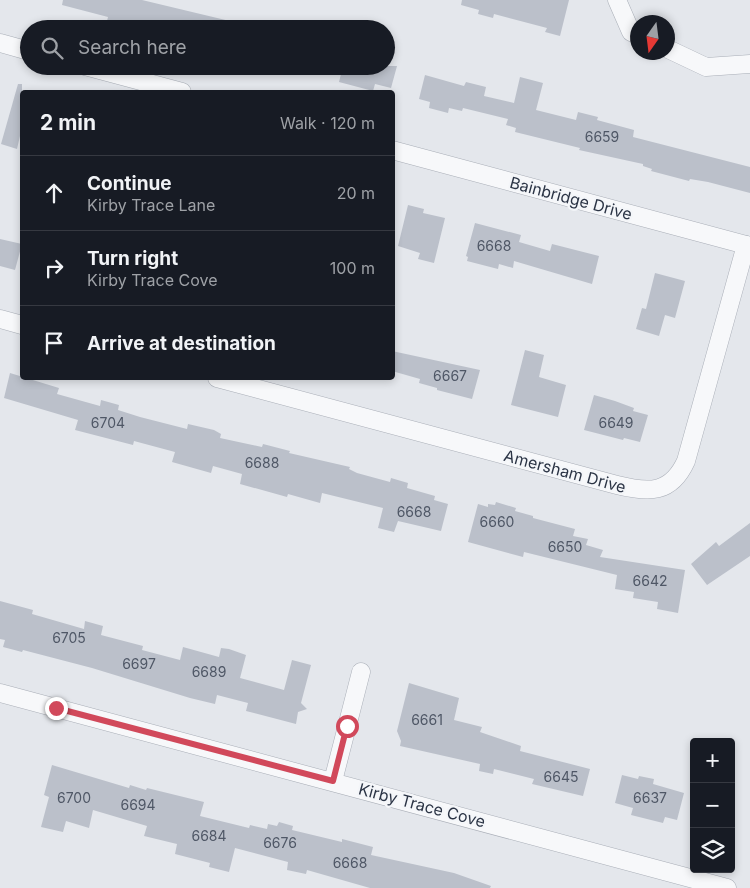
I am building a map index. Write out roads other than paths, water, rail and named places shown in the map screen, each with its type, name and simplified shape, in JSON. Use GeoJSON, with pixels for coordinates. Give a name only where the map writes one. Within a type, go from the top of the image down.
{"type":"FeatureCollection","features":[{"type":"Feature","properties":{"kind":"street"},"geometry":{"type":"LineString","coordinates":[[617,0],[630,30]]}},
{"type":"Feature","properties":{"kind":"street"},"geometry":{"type":"LineString","coordinates":[[0,43],[20,49]]}},
{"type":"Feature","properties":{"kind":"street"},"geometry":{"type":"LineString","coordinates":[[675,52],[706,67],[750,64]]}},
{"type":"Feature","properties":{"kind":"street"},"geometry":{"type":"LineString","coordinates":[[119,75],[175,90]]}},
{"type":"Feature","properties":{"kind":"street","name":"Bainbridge Drive"},"geometry":{"type":"LineString","coordinates":[[395,151],[748,246]]}},
{"type":"Feature","properties":{"kind":"street","name":"Amersham Drive"},"geometry":{"type":"LineString","coordinates":[[224,380],[617,485],[642,490],[654,490],[665,487],[674,480],[686,461],[748,246]]}},
{"type":"Feature","properties":{"kind":"street"},"geometry":{"type":"LineString","coordinates":[[0,319],[20,324]]}},
{"type":"Feature","properties":{"kind":"street"},"geometry":{"type":"LineString","coordinates":[[333,781],[361,672]]}},
{"type":"Feature","properties":{"kind":"street","name":"Kirby Trace Cove"},"geometry":{"type":"LineString","coordinates":[[0,693],[727,888]]}}]}
